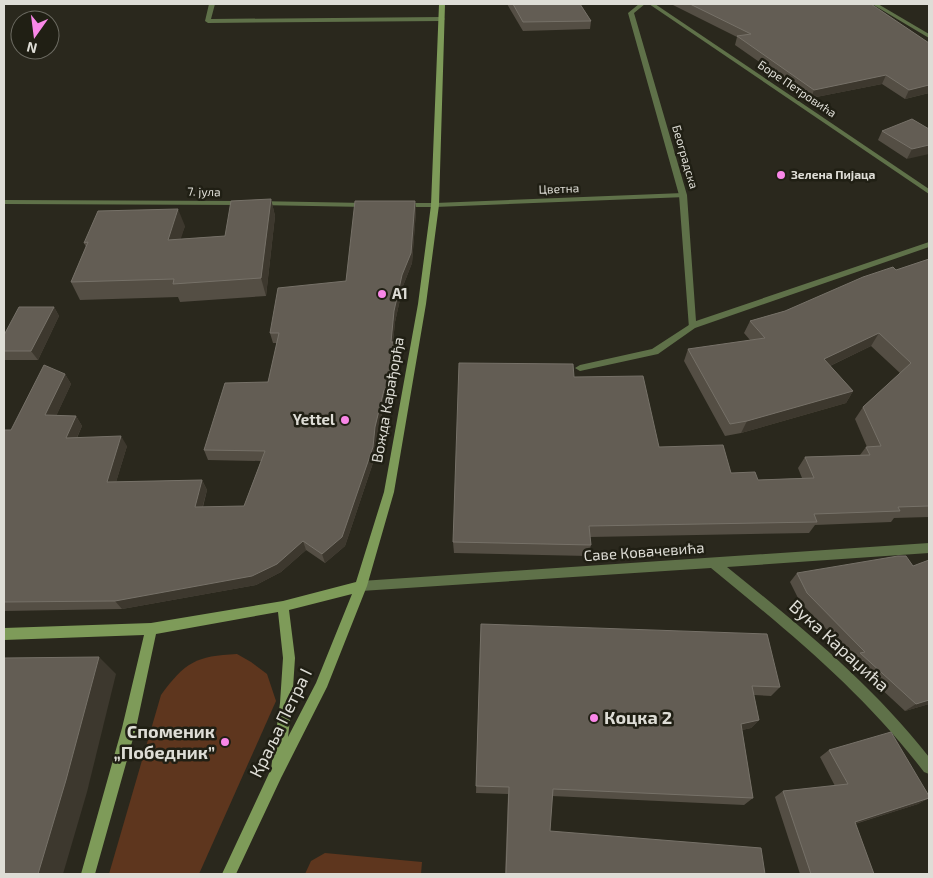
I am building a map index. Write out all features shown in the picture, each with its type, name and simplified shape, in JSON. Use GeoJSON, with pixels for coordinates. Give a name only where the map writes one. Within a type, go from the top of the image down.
{"type":"FeatureCollection","features":[{"type":"Feature","properties":{"kind":"main road","name":"Вожда Карађорђа"},"geometry":{"type":"LineString","coordinates":[[361,586],[389,492],[422,304],[435,205],[442,4]]}},
{"type":"Feature","properties":{"kind":"main road"},"geometry":{"type":"LineString","coordinates":[[4,634],[152,629],[283,606],[361,586]]}},
{"type":"Feature","properties":{"kind":"main road","name":"Краља Петра I"},"geometry":{"type":"LineString","coordinates":[[229,874],[276,773],[321,687],[361,586]]}},
{"type":"Feature","properties":{"kind":"main road"},"geometry":{"type":"LineString","coordinates":[[276,773],[290,658],[283,606]]}},
{"type":"Feature","properties":{"kind":"main road"},"geometry":{"type":"LineString","coordinates":[[88,874],[129,728],[152,629]]}},
{"type":"Feature","properties":{"kind":"street"},"geometry":{"type":"LineString","coordinates":[[212,4],[208,21],[442,19]]}},
{"type":"Feature","properties":{"kind":"street","name":"Београдска"},"geometry":{"type":"LineString","coordinates":[[642,4],[631,13],[683,195],[692,326]]}},
{"type":"Feature","properties":{"kind":"street","name":"Боре Петровића"},"geometry":{"type":"LineString","coordinates":[[652,4],[929,192]]}},
{"type":"Feature","properties":{"kind":"street"},"geometry":{"type":"LineString","coordinates":[[875,4],[929,36]]}},
{"type":"Feature","properties":{"kind":"street","name":"Цветна"},"geometry":{"type":"LineString","coordinates":[[435,205],[683,195]]}},
{"type":"Feature","properties":{"kind":"street","name":"7. јула"},"geometry":{"type":"LineString","coordinates":[[4,202],[376,205]]}},
{"type":"Feature","properties":{"kind":"street"},"geometry":{"type":"LineString","coordinates":[[396,205],[435,205]]}},
{"type":"Feature","properties":{"kind":"street"},"geometry":{"type":"LineString","coordinates":[[580,368],[655,352],[692,326],[929,244]]}},
{"type":"Feature","properties":{"kind":"street","name":"Саве Ковачевића"},"geometry":{"type":"LineString","coordinates":[[361,586],[929,548]]}},
{"type":"Feature","properties":{"kind":"street","name":"Вука Караџића"},"geometry":{"type":"LineString","coordinates":[[714,563],[801,632],[878,704],[912,743],[929,767]]}},
{"type":"Feature","properties":{"kind":"shaded area"},"geometry":{"type":"Polygon","coordinates":[[[237,654],[267,674],[276,701],[199,874],[109,874],[161,695],[177,675],[193,663],[201,659],[237,654]]]}},
{"type":"Feature","properties":{"kind":"shaded area"},"geometry":{"type":"Polygon","coordinates":[[[325,853],[422,862],[421,874],[305,874],[311,861],[325,853]]]}},
{"type":"Feature","properties":{"kind":"building"},"geometry":{"type":"Polygon","coordinates":[[[513,4],[580,4],[591,21],[523,22],[513,4]]]}},
{"type":"Feature","properties":{"kind":"building"},"geometry":{"type":"Polygon","coordinates":[[[690,4],[871,4],[929,43],[929,85],[909,90],[886,75],[814,90],[737,36],[751,34],[690,4]]]}},
{"type":"Feature","properties":{"kind":"building"},"geometry":{"type":"Polygon","coordinates":[[[912,119],[929,129],[929,145],[912,149],[882,131],[912,119]]]}},
{"type":"Feature","properties":{"kind":"building"},"geometry":{"type":"Polygon","coordinates":[[[271,199],[261,278],[173,284],[174,279],[71,282],[88,242],[84,243],[98,211],[178,209],[168,240],[225,236],[231,201],[271,199]]]}},
{"type":"Feature","properties":{"kind":"building"},"geometry":{"type":"Polygon","coordinates":[[[355,201],[415,201],[411,253],[402,275],[394,311],[391,342],[398,342],[395,372],[390,371],[387,390],[384,390],[375,427],[373,447],[342,537],[322,554],[303,541],[277,564],[252,576],[115,601],[4,602],[4,430],[11,430],[44,365],[65,374],[45,415],[76,416],[66,438],[121,436],[107,482],[202,480],[195,507],[244,506],[265,451],[204,450],[225,383],[268,382],[279,333],[270,333],[278,288],[346,281],[355,201]]]}},
{"type":"Feature","properties":{"kind":"building"},"geometry":{"type":"Polygon","coordinates":[[[929,259],[929,506],[898,507],[900,511],[814,514],[817,522],[589,526],[591,545],[453,542],[459,363],[573,364],[574,377],[643,376],[659,447],[723,445],[731,473],[755,472],[758,480],[814,478],[805,457],[870,455],[866,447],[881,446],[863,407],[911,363],[879,333],[824,359],[853,391],[747,421],[730,424],[688,349],[765,338],[750,321],[785,311],[863,277],[893,267],[896,270],[929,259]]]}},
{"type":"Feature","properties":{"kind":"building"},"geometry":{"type":"Polygon","coordinates":[[[19,307],[54,307],[31,351],[4,351],[4,335],[19,307]]]}},
{"type":"Feature","properties":{"kind":"building"},"geometry":{"type":"Polygon","coordinates":[[[906,556],[913,566],[929,560],[929,700],[916,704],[860,653],[865,652],[807,593],[797,573],[906,556]]]}},
{"type":"Feature","properties":{"kind":"building","name":"Коцка 2"},"geometry":{"type":"Polygon","coordinates":[[[481,624],[767,634],[780,687],[752,686],[759,720],[741,724],[753,798],[553,789],[550,831],[761,848],[765,874],[506,874],[509,787],[476,786],[481,624]]]}},
{"type":"Feature","properties":{"kind":"building"},"geometry":{"type":"Polygon","coordinates":[[[99,657],[66,780],[38,874],[4,874],[4,658],[99,657]]]}},
{"type":"Feature","properties":{"kind":"building"},"geometry":{"type":"Polygon","coordinates":[[[891,732],[929,798],[855,822],[874,874],[811,874],[783,791],[848,784],[829,750],[891,732]]]}},
{"type":"Feature","properties":{"kind":"place","name":"Зелена Пијаца"},"geometry":{"type":"Point","coordinates":[781,175]}},
{"type":"Feature","properties":{"kind":"place","name":"A1"},"geometry":{"type":"Point","coordinates":[382,294]}},
{"type":"Feature","properties":{"kind":"place","name":"Yettel"},"geometry":{"type":"Point","coordinates":[345,420]}},
{"type":"Feature","properties":{"kind":"place","name":"Коцка 2"},"geometry":{"type":"Point","coordinates":[594,718]}},
{"type":"Feature","properties":{"kind":"place","name":"Споменик „Победник”"},"geometry":{"type":"Point","coordinates":[225,742]}}]}
